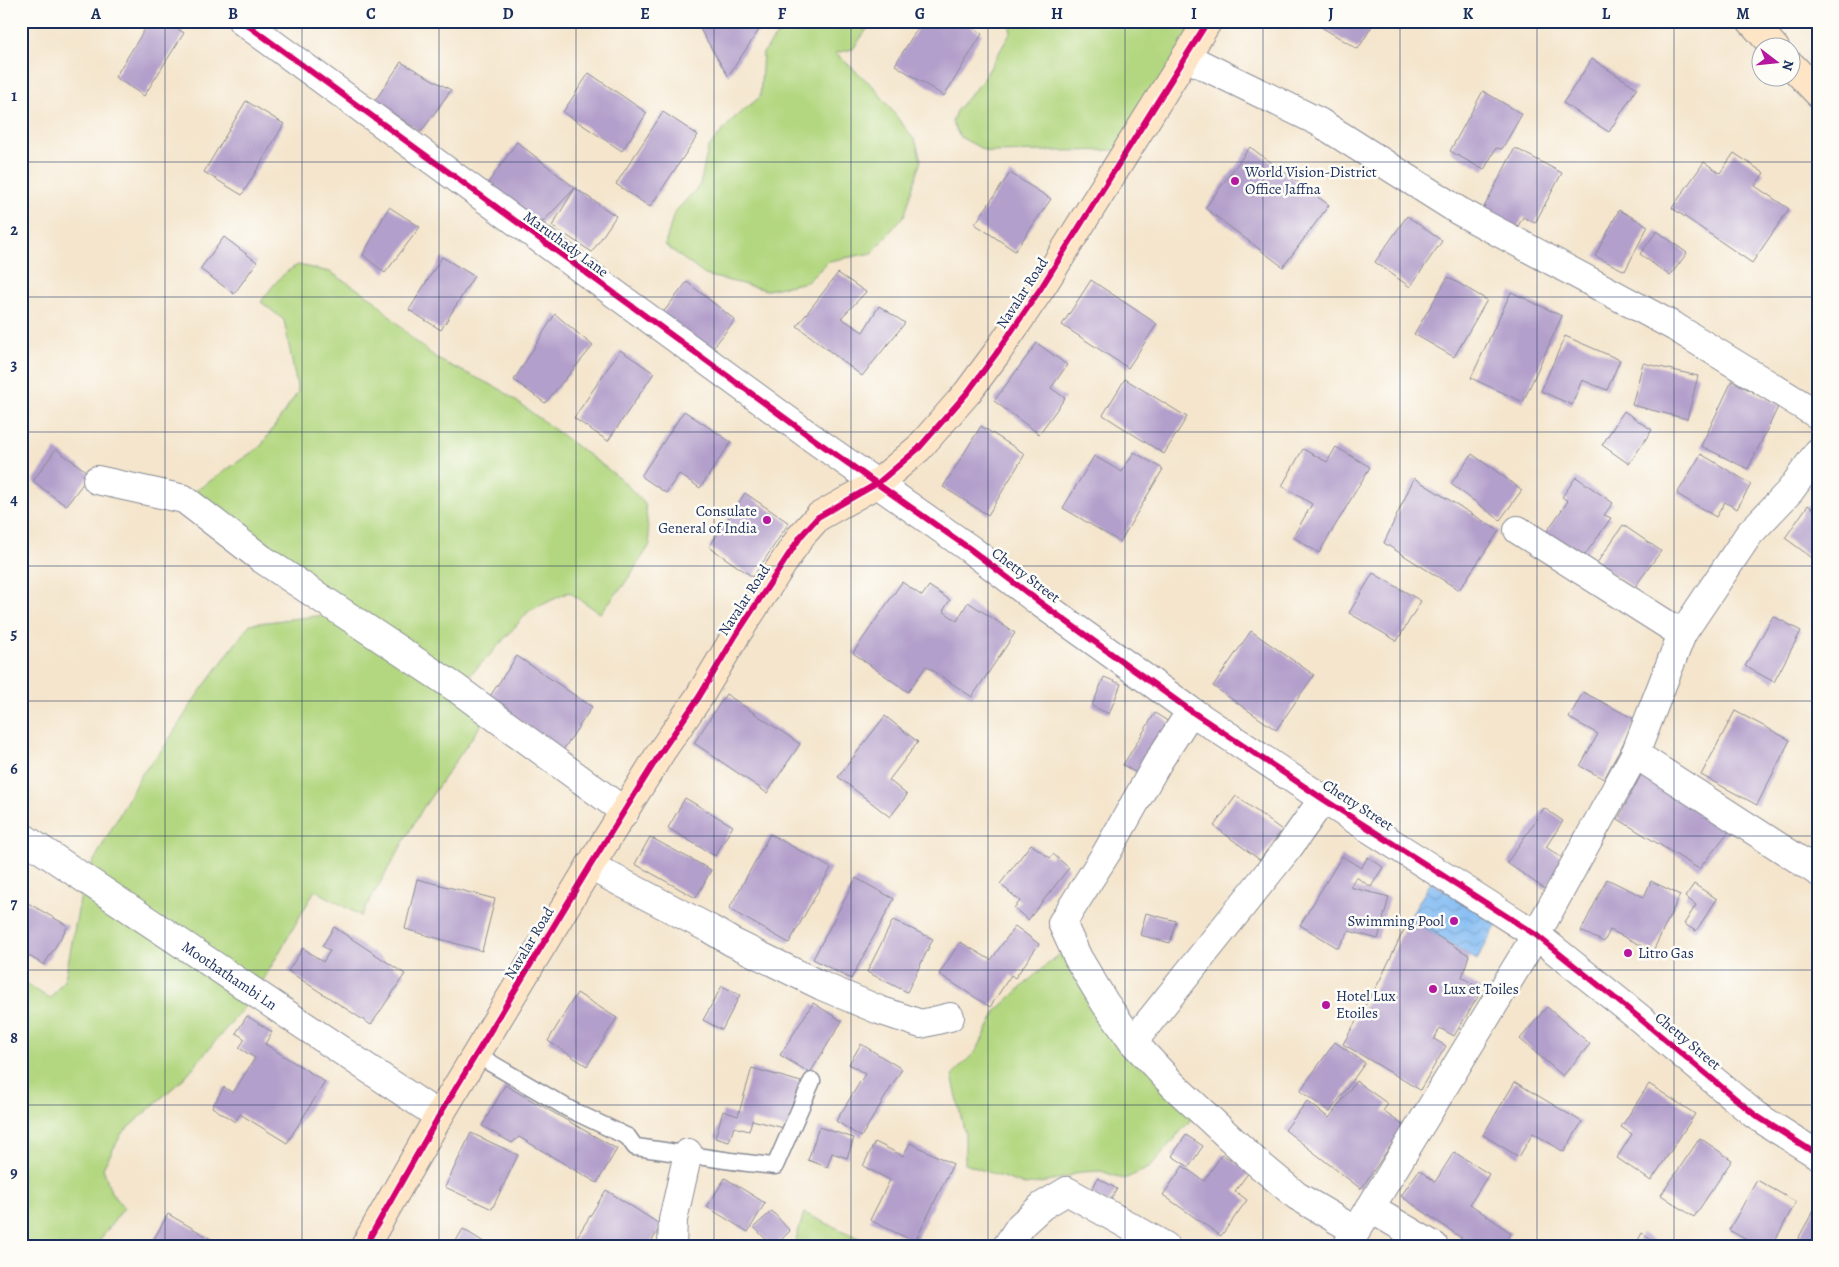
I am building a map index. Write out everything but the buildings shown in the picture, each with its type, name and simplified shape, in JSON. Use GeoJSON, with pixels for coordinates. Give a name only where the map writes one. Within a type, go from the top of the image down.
{"type":"FeatureCollection","features":[{"type":"Feature","properties":{"kind":"street","name":"Maruthady Lane"},"geometry":{"type":"LineString","coordinates":[[242,21],[815,440],[878,483]]}},
{"type":"Feature","properties":{"kind":"street","name":"Navalar Road"},"geometry":{"type":"LineString","coordinates":[[365,1246],[439,1116],[590,866],[801,536],[818,517],[878,483],[919,448],[966,393],[996,354],[1046,280],[1208,21]]}},
{"type":"Feature","properties":{"kind":"street"},"geometry":{"type":"LineString","coordinates":[[1751,21],[1766,38]]}},
{"type":"Feature","properties":{"kind":"street"},"geometry":{"type":"LineString","coordinates":[[1186,57],[1319,122],[1459,211],[1675,327],[1818,415]]}},
{"type":"Feature","properties":{"kind":"street"},"geometry":{"type":"LineString","coordinates":[[1802,76],[1818,93]]}},
{"type":"Feature","properties":{"kind":"street"},"geometry":{"type":"LineString","coordinates":[[1191,711],[1158,762],[1108,852],[1062,923],[1078,958],[1105,1002],[1133,1042],[1174,1086],[1255,1161],[1352,1238],[1536,935],[1635,754],[1682,634],[1749,534],[1790,491],[1818,452]]}},
{"type":"Feature","properties":{"kind":"street"},"geometry":{"type":"LineString","coordinates":[[97,480],[184,499],[262,559],[456,688],[625,812]]}},
{"type":"Feature","properties":{"kind":"street","name":"Chetty Street"},"geometry":{"type":"LineString","coordinates":[[878,483],[1191,711],[1536,935],[1645,1022],[1755,1115],[1818,1155]]}},
{"type":"Feature","properties":{"kind":"street"},"geometry":{"type":"LineString","coordinates":[[1518,530],[1682,634]]}},
{"type":"Feature","properties":{"kind":"street"},"geometry":{"type":"LineString","coordinates":[[1635,754],[1818,872]]}},
{"type":"Feature","properties":{"kind":"street"},"geometry":{"type":"LineString","coordinates":[[1133,1042],[1289,847],[1323,798]]}},
{"type":"Feature","properties":{"kind":"street","name":"Moothathambi Ln"},"geometry":{"type":"LineString","coordinates":[[21,836],[439,1116]]}},
{"type":"Feature","properties":{"kind":"street"},"geometry":{"type":"LineString","coordinates":[[590,866],[732,942],[822,986],[879,1010],[921,1024],[950,1017]]}},
{"type":"Feature","properties":{"kind":"street"},"geometry":{"type":"LineString","coordinates":[[672,1246],[673,1220],[688,1153]]}},
{"type":"Feature","properties":{"kind":"street"},"geometry":{"type":"LineString","coordinates":[[1007,1246],[1020,1226],[1042,1206],[1067,1191],[1165,1246]]}},
{"type":"Feature","properties":{"kind":"street"},"geometry":{"type":"LineString","coordinates":[[1370,1208],[1434,1246]]}},
{"type":"Feature","properties":{"kind":"lane"},"geometry":{"type":"LineString","coordinates":[[477,1055],[569,1109],[628,1137],[635,1147],[688,1153],[740,1163],[775,1166],[812,1081]]}},
{"type":"Feature","properties":{"kind":"green space"},"geometry":{"type":"Polygon","coordinates":[[[788,21],[873,21],[853,49],[835,53],[874,87],[916,142],[921,160],[905,214],[872,253],[829,261],[807,282],[767,290],[705,275],[665,245],[674,213],[700,185],[708,148],[734,118],[760,97],[763,53],[788,21]]]}},
{"type":"Feature","properties":{"kind":"green space"},"geometry":{"type":"Polygon","coordinates":[[[1008,21],[1208,21],[1127,150],[988,152],[960,137],[952,122],[956,111],[983,80],[1011,32],[1008,21]]]}},
{"type":"Feature","properties":{"kind":"green space"},"geometry":{"type":"Polygon","coordinates":[[[298,265],[330,272],[372,298],[414,340],[439,360],[500,389],[621,479],[645,504],[650,545],[623,586],[600,613],[569,592],[529,611],[489,656],[456,688],[490,712],[423,808],[361,916],[315,890],[256,993],[185,1077],[122,1133],[103,1168],[111,1192],[124,1208],[95,1246],[21,1246],[21,980],[50,999],[65,979],[84,879],[141,775],[165,746],[198,694],[250,624],[342,613],[184,499],[261,446],[298,392],[284,320],[261,302],[282,276],[298,265]]]}},
{"type":"Feature","properties":{"kind":"green space"},"geometry":{"type":"Polygon","coordinates":[[[1072,944],[1200,1109],[1149,1168],[1124,1179],[1101,1171],[1081,1172],[1053,1181],[1025,1185],[965,1164],[965,1135],[952,1075],[977,1050],[997,1010],[1072,944]]]}},
{"type":"Feature","properties":{"kind":"green space"},"geometry":{"type":"Polygon","coordinates":[[[804,1213],[876,1246],[794,1246],[804,1213]]]}},
{"type":"Feature","properties":{"kind":"water","name":"Swimming Pool"},"geometry":{"type":"Polygon","coordinates":[[[1431,882],[1498,923],[1477,960],[1409,919],[1431,882]]]}},
{"type":"Feature","properties":{"kind":"cycle path"},"geometry":{"type":"LineString","coordinates":[[242,21],[815,440],[970,549],[1042,604],[1191,711],[1323,799],[1536,935],[1637,1016],[1755,1115],[1818,1155]]}},
{"type":"Feature","properties":{"kind":"cycle path"},"geometry":{"type":"LineString","coordinates":[[365,1246],[439,1116],[590,866],[661,752],[699,697],[736,635],[801,536],[818,517],[878,483],[919,448],[967,393],[1041,288],[1208,21]]}},
{"type":"Feature","properties":{"kind":"place","name":"World Vision-District Office Jaffna"},"geometry":{"type":"Point","coordinates":[1235,181]}},
{"type":"Feature","properties":{"kind":"place","name":"Consulate General of India"},"geometry":{"type":"Point","coordinates":[767,520]}},
{"type":"Feature","properties":{"kind":"place","name":"Swimming Pool"},"geometry":{"type":"Point","coordinates":[1454,921]}},
{"type":"Feature","properties":{"kind":"place","name":"Litro Gas"},"geometry":{"type":"Point","coordinates":[1628,953]}},
{"type":"Feature","properties":{"kind":"place","name":"Lux et Toiles"},"geometry":{"type":"Point","coordinates":[1433,989]}},
{"type":"Feature","properties":{"kind":"place","name":"Hotel Lux Etoiles"},"geometry":{"type":"Point","coordinates":[1326,1005]}}]}
